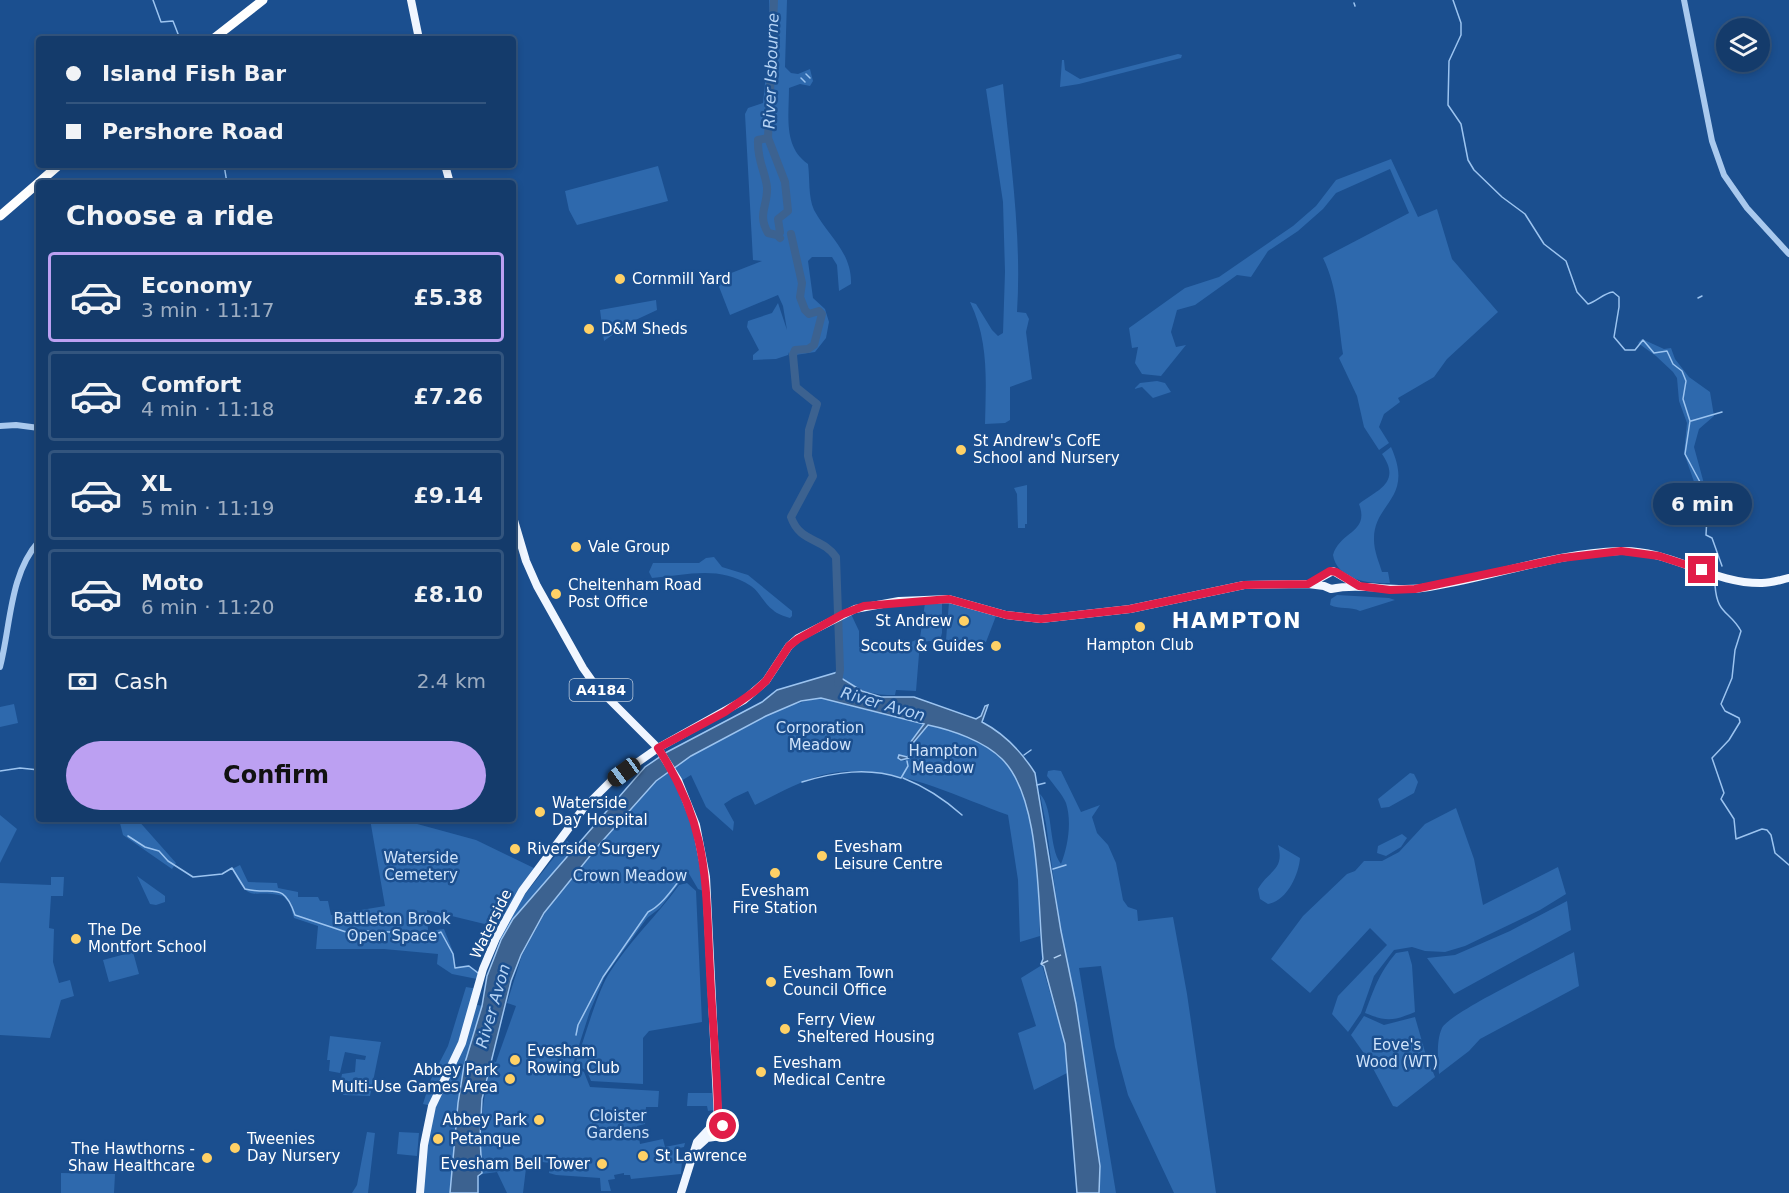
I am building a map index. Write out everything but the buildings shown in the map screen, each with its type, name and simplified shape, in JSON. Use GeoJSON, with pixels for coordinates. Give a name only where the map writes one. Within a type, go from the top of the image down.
{"type":"FeatureCollection","features":[{"type":"Feature","properties":{"kind":"highway"},"geometry":{"type":"LineString","coordinates":[[217,36],[263,0]]}},
{"type":"Feature","properties":{"kind":"highway"},"geometry":{"type":"LineString","coordinates":[[42,180],[56,168]]}},
{"type":"Feature","properties":{"kind":"highway"},"geometry":{"type":"LineString","coordinates":[[0,216],[36,185]]}},
{"type":"Feature","properties":{"kind":"main road"},"geometry":{"type":"LineString","coordinates":[[411,0],[418,36]]}},
{"type":"Feature","properties":{"kind":"main road","name":"A4184"},"geometry":{"type":"LineString","coordinates":[[516,527],[526,561],[537,586],[583,668],[595,685],[659,749]]}},
{"type":"Feature","properties":{"kind":"main road"},"geometry":{"type":"LineString","coordinates":[[1323,576],[1324,586],[1331,590],[1338,587],[1359,586],[1390,590],[1415,589],[1562,558],[1621,551],[1659,556],[1735,579],[1762,583],[1789,578]]}},
{"type":"Feature","properties":{"kind":"main road"},"geometry":{"type":"LineString","coordinates":[[1308,584],[1333,571],[1359,586]]}},
{"type":"Feature","properties":{"kind":"main road"},"geometry":{"type":"LineString","coordinates":[[1338,587],[1341,581],[1340,575]]}},
{"type":"Feature","properties":{"kind":"main road","name":"Waterside"},"geometry":{"type":"LineString","coordinates":[[420,1193],[424,1145],[432,1106],[462,1043],[483,969],[501,928],[522,891],[591,800],[611,781],[659,749],[744,700],[766,681],[789,646],[843,614],[864,606],[943,598],[954,599],[1006,615],[1041,619],[1130,609],[1244,585],[1324,586]]}},
{"type":"Feature","properties":{"kind":"main road"},"geometry":{"type":"LineString","coordinates":[[659,749],[678,780],[696,825],[703,851],[718,1112],[715,1129],[696,1148],[681,1193]]}},
{"type":"Feature","properties":{"kind":"street"},"geometry":{"type":"LineString","coordinates":[[1684,0],[1712,141],[1725,175],[1747,208],[1789,254]]}},
{"type":"Feature","properties":{"kind":"street"},"geometry":{"type":"LineString","coordinates":[[0,426],[36,428]]}},
{"type":"Feature","properties":{"kind":"street"},"geometry":{"type":"LineString","coordinates":[[0,667],[18,579],[24,562],[36,545]]}},
{"type":"Feature","properties":{"kind":"green space"},"geometry":{"type":"Polygon","coordinates":[[[769,0],[787,0],[785,67],[791,73],[798,74],[810,69],[813,81],[810,86],[800,84],[789,88],[789,130],[794,149],[808,164],[814,210],[848,263],[851,284],[839,291],[837,265],[832,257],[812,257],[808,261],[813,298],[825,309],[829,322],[826,338],[815,352],[789,356],[788,352],[788,355],[776,359],[753,360],[753,355],[759,350],[747,327],[748,321],[772,313],[778,303],[787,330],[783,306],[778,295],[730,315],[716,279],[762,261],[753,260],[745,114],[748,108],[763,103],[770,33],[769,0]]]}},
{"type":"Feature","properties":{"kind":"green space"},"geometry":{"type":"Polygon","coordinates":[[[1178,54],[1182,55],[1181,58],[1060,87],[1062,60],[1064,60],[1065,70],[1080,79],[1178,54]]]}},
{"type":"Feature","properties":{"kind":"green space"},"geometry":{"type":"Polygon","coordinates":[[[1003,84],[1017,226],[1017,312],[1026,313],[1029,319],[1026,332],[1032,379],[1010,387],[1010,420],[1005,423],[985,424],[985,362],[981,331],[970,302],[976,304],[998,336],[1003,333],[1005,272],[1003,202],[986,89],[1003,84]]]}},
{"type":"Feature","properties":{"kind":"green space"},"geometry":{"type":"Polygon","coordinates":[[[1391,159],[1418,217],[1437,209],[1452,259],[1498,312],[1447,359],[1434,377],[1398,398],[1400,402],[1384,414],[1379,427],[1389,443],[1379,450],[1364,427],[1357,396],[1339,358],[1343,354],[1337,305],[1332,281],[1323,258],[1409,213],[1390,169],[1336,193],[1323,209],[1298,231],[1268,251],[1251,277],[1237,275],[1195,305],[1177,310],[1171,332],[1176,347],[1186,345],[1161,376],[1142,374],[1135,363],[1138,347],[1132,348],[1129,328],[1185,288],[1219,277],[1293,226],[1316,206],[1336,180],[1391,159]]]}},
{"type":"Feature","properties":{"kind":"green space"},"geometry":{"type":"Polygon","coordinates":[[[658,166],[668,201],[577,225],[569,210],[565,191],[658,166]]]}},
{"type":"Feature","properties":{"kind":"green space"},"geometry":{"type":"Polygon","coordinates":[[[656,300],[657,310],[627,324],[604,341],[600,310],[656,300]]]}},
{"type":"Feature","properties":{"kind":"green space"},"geometry":{"type":"Polygon","coordinates":[[[1642,339],[1664,349],[1671,348],[1675,359],[1689,377],[1710,392],[1714,416],[1699,429],[1694,447],[1712,513],[1708,514],[1701,502],[1684,453],[1687,423],[1679,401],[1677,378],[1656,356],[1638,343],[1642,339]]]}},
{"type":"Feature","properties":{"kind":"green space"},"geometry":{"type":"Polygon","coordinates":[[[1157,381],[1165,383],[1171,392],[1153,398],[1142,387],[1134,389],[1140,383],[1157,381]]]}},
{"type":"Feature","properties":{"kind":"green space"},"geometry":{"type":"Polygon","coordinates":[[[1391,447],[1397,465],[1396,490],[1375,527],[1374,540],[1382,572],[1388,572],[1390,583],[1373,583],[1347,575],[1336,563],[1333,555],[1337,547],[1361,521],[1359,504],[1385,485],[1389,472],[1382,454],[1391,447]]]}},
{"type":"Feature","properties":{"kind":"green space"},"geometry":{"type":"Polygon","coordinates":[[[1027,485],[1027,524],[1025,528],[1018,528],[1017,494],[1014,488],[1027,485]]]}},
{"type":"Feature","properties":{"kind":"green space"},"geometry":{"type":"Polygon","coordinates":[[[714,557],[722,567],[748,575],[792,611],[792,616],[790,618],[777,613],[751,586],[727,575],[703,573],[652,578],[649,572],[653,563],[699,563],[706,558],[714,557]]]}},
{"type":"Feature","properties":{"kind":"green space"},"geometry":{"type":"Polygon","coordinates":[[[1337,595],[1395,600],[1360,611],[1330,605],[1331,599],[1337,595]]]}},
{"type":"Feature","properties":{"kind":"green space"},"geometry":{"type":"Polygon","coordinates":[[[942,602],[940,640],[920,642],[916,691],[896,690],[895,695],[871,693],[848,683],[838,672],[840,670],[838,623],[851,614],[859,631],[859,647],[909,643],[920,638],[925,603],[942,602]]]}},
{"type":"Feature","properties":{"kind":"green space"},"geometry":{"type":"Polygon","coordinates":[[[949,602],[996,616],[986,642],[946,640],[949,602]]]}},
{"type":"Feature","properties":{"kind":"green space"},"geometry":{"type":"Polygon","coordinates":[[[821,698],[924,724],[910,743],[909,756],[904,758],[901,756],[904,761],[910,756],[919,734],[928,725],[967,737],[1002,759],[1014,775],[1023,795],[1029,818],[1037,868],[1040,936],[1020,942],[1018,880],[1008,815],[917,781],[893,775],[846,771],[813,778],[755,805],[748,791],[733,798],[724,804],[734,822],[733,831],[706,807],[691,775],[681,781],[673,769],[705,747],[764,716],[821,698]]]}},
{"type":"Feature","properties":{"kind":"green space"},"geometry":{"type":"Polygon","coordinates":[[[14,704],[18,723],[0,727],[0,707],[14,704]]]}},
{"type":"Feature","properties":{"kind":"green space"},"geometry":{"type":"Polygon","coordinates":[[[671,771],[696,825],[706,892],[698,889],[688,872],[660,908],[647,918],[605,976],[590,1011],[573,1064],[584,1072],[590,1087],[659,1091],[658,1107],[646,1107],[645,1124],[637,1126],[640,1144],[663,1139],[665,1147],[685,1143],[684,1147],[674,1149],[674,1161],[682,1161],[681,1174],[631,1179],[630,1175],[624,1175],[624,1173],[614,1175],[615,1179],[608,1180],[611,1191],[601,1191],[600,1178],[556,1175],[549,1173],[550,1163],[527,1160],[523,1193],[507,1193],[497,1172],[482,1174],[482,1117],[492,1061],[496,1062],[516,1006],[507,1003],[522,955],[545,913],[599,846],[656,781],[671,771]]]}},
{"type":"Feature","properties":{"kind":"green space"},"geometry":{"type":"Polygon","coordinates":[[[1048,771],[1061,771],[1081,812],[1100,805],[1092,817],[1097,833],[1108,845],[1116,863],[1123,900],[1128,907],[1137,910],[1138,921],[1173,917],[1187,994],[1216,1193],[1174,1193],[1128,1095],[1115,1047],[1101,966],[1079,968],[1116,1193],[1099,1193],[1100,1166],[1076,1004],[1061,931],[1040,794],[1047,808],[1054,848],[1061,864],[1066,850],[1069,818],[1066,803],[1047,776],[1048,771]]]}},
{"type":"Feature","properties":{"kind":"green space"},"geometry":{"type":"Polygon","coordinates":[[[1410,773],[1414,774],[1418,782],[1414,793],[1389,807],[1381,808],[1378,799],[1410,773]]]}},
{"type":"Feature","properties":{"kind":"green space"},"geometry":{"type":"Polygon","coordinates":[[[1456,808],[1474,859],[1483,905],[1558,867],[1566,894],[1540,910],[1465,946],[1445,952],[1425,951],[1412,947],[1394,950],[1374,976],[1361,1013],[1348,1032],[1332,1014],[1338,996],[1387,945],[1370,928],[1310,993],[1271,959],[1303,916],[1347,874],[1355,871],[1364,861],[1382,861],[1399,852],[1425,824],[1456,808]]]}},
{"type":"Feature","properties":{"kind":"green space"},"geometry":{"type":"Polygon","coordinates":[[[0,815],[17,829],[0,863],[0,815]]]}},
{"type":"Feature","properties":{"kind":"green space"},"geometry":{"type":"Polygon","coordinates":[[[120,822],[140,822],[176,863],[172,869],[123,835],[120,822]]]}},
{"type":"Feature","properties":{"kind":"green space","name":"Waterside Cemetery"},"geometry":{"type":"Polygon","coordinates":[[[371,822],[410,822],[476,840],[538,870],[501,928],[427,910],[428,931],[444,929],[454,954],[455,967],[468,965],[479,972],[477,979],[452,974],[437,964],[438,954],[384,949],[316,949],[318,926],[294,918],[290,904],[283,896],[248,892],[243,888],[232,869],[240,865],[248,882],[277,883],[278,888],[298,892],[298,897],[318,897],[320,901],[328,901],[331,915],[385,906],[371,822]]]}},
{"type":"Feature","properties":{"kind":"green space"},"geometry":{"type":"Polygon","coordinates":[[[1402,834],[1407,838],[1401,847],[1386,856],[1377,853],[1378,846],[1402,834]]]}},
{"type":"Feature","properties":{"kind":"green space"},"geometry":{"type":"Polygon","coordinates":[[[567,841],[576,847],[527,903],[501,940],[499,939],[522,898],[567,841]]]}},
{"type":"Feature","properties":{"kind":"green space"},"geometry":{"type":"Polygon","coordinates":[[[1278,845],[1300,858],[1299,864],[1291,886],[1281,898],[1268,904],[1260,899],[1258,889],[1278,865],[1280,853],[1278,845]]]}},
{"type":"Feature","properties":{"kind":"green space"},"geometry":{"type":"Polygon","coordinates":[[[137,876],[165,896],[165,902],[150,904],[137,876]]]}},
{"type":"Feature","properties":{"kind":"green space"},"geometry":{"type":"Polygon","coordinates":[[[51,877],[64,877],[63,896],[51,896],[49,928],[54,929],[53,962],[59,983],[70,980],[74,996],[61,1000],[50,1038],[0,1035],[0,883],[51,885],[51,877]]]}},
{"type":"Feature","properties":{"kind":"green space"},"geometry":{"type":"Polygon","coordinates":[[[687,883],[696,891],[702,1022],[649,1031],[643,1038],[643,1084],[591,1081],[587,1071],[576,1062],[595,1005],[608,975],[624,951],[679,885],[687,883]]]}},
{"type":"Feature","properties":{"kind":"green space"},"geometry":{"type":"Polygon","coordinates":[[[1567,901],[1571,930],[1454,994],[1427,958],[1455,955],[1510,931],[1567,901]]]}},
{"type":"Feature","properties":{"kind":"green space"},"geometry":{"type":"Polygon","coordinates":[[[1408,951],[1412,965],[1415,1012],[1390,1019],[1365,1013],[1385,967],[1396,953],[1408,951]]]}},
{"type":"Feature","properties":{"kind":"green space"},"geometry":{"type":"Polygon","coordinates":[[[133,952],[139,974],[109,982],[103,960],[133,952]]]}},
{"type":"Feature","properties":{"kind":"green space"},"geometry":{"type":"Polygon","coordinates":[[[1574,952],[1579,986],[1480,1039],[1469,1051],[1439,1074],[1439,1039],[1442,1028],[1449,1021],[1481,1000],[1574,952]]]}},
{"type":"Feature","properties":{"kind":"green space"},"geometry":{"type":"Polygon","coordinates":[[[1042,965],[1065,1044],[1067,1073],[1034,1090],[1018,1033],[1036,1026],[1021,978],[1042,965]]]}},
{"type":"Feature","properties":{"kind":"green space"},"geometry":{"type":"Polygon","coordinates":[[[466,987],[478,989],[474,1004],[482,1006],[464,1066],[458,1103],[450,1193],[420,1193],[432,1106],[423,1104],[430,1081],[448,1046],[466,987]]]}},
{"type":"Feature","properties":{"kind":"green space","name":"Eove's Wood (WT)"},"geometry":{"type":"Polygon","coordinates":[[[1364,1016],[1384,1025],[1415,1017],[1435,1077],[1397,1107],[1393,1106],[1368,1059],[1351,1035],[1364,1016]]]}},
{"type":"Feature","properties":{"kind":"green space"},"geometry":{"type":"Polygon","coordinates":[[[330,1036],[381,1042],[370,1096],[343,1095],[343,1090],[339,1090],[342,1074],[355,1072],[356,1059],[365,1060],[366,1056],[345,1052],[340,1073],[329,1071],[330,1060],[327,1060],[330,1036]]]}},
{"type":"Feature","properties":{"kind":"green space"},"geometry":{"type":"Polygon","coordinates":[[[688,1093],[712,1093],[714,1110],[708,1111],[707,1106],[687,1106],[688,1093]]]}},
{"type":"Feature","properties":{"kind":"green space"},"geometry":{"type":"Polygon","coordinates":[[[367,1132],[375,1133],[368,1193],[352,1193],[357,1185],[367,1132]]]}},
{"type":"Feature","properties":{"kind":"green space"},"geometry":{"type":"Polygon","coordinates":[[[399,1132],[419,1133],[417,1156],[397,1154],[399,1132]]]}},
{"type":"Feature","properties":{"kind":"green space"},"geometry":{"type":"Polygon","coordinates":[[[61,1173],[115,1174],[114,1193],[61,1193],[61,1173]]]}},
{"type":"Feature","properties":{"kind":"water","name":"River Avon"},"geometry":{"type":"Polygon","coordinates":[[[838,672],[841,678],[862,691],[881,697],[914,697],[976,719],[981,716],[985,706],[988,705],[982,722],[1012,744],[1035,773],[1061,931],[1076,1004],[1100,1166],[1099,1193],[1077,1193],[1065,1044],[1044,966],[1041,964],[1043,959],[1035,854],[1031,826],[1015,777],[1002,759],[986,747],[957,733],[928,725],[913,743],[913,752],[909,758],[901,760],[898,758],[899,755],[907,757],[911,753],[910,743],[924,724],[821,698],[801,701],[766,716],[691,756],[656,781],[598,846],[544,913],[521,955],[511,981],[482,1099],[480,1138],[482,1173],[478,1176],[478,1193],[450,1193],[458,1103],[464,1066],[482,1006],[487,976],[501,940],[513,919],[645,767],[667,752],[762,702],[777,690],[838,672]]]}},
{"type":"Feature","properties":{"kind":"waterway"},"geometry":{"type":"LineString","coordinates":[[153,0],[161,22],[173,21],[179,36]]}},
{"type":"Feature","properties":{"kind":"waterway","name":"River Isbourne"},"geometry":{"type":"LineString","coordinates":[[774,0],[768,138],[785,182],[788,211],[778,219],[780,232]]}},
{"type":"Feature","properties":{"kind":"waterway"},"geometry":{"type":"LineString","coordinates":[[1453,0],[1461,23],[1461,35],[1449,61],[1448,105],[1461,124],[1468,160],[1474,170],[1502,197],[1525,214],[1544,244],[1566,261],[1577,292],[1588,304],[1613,292],[1619,297],[1614,337],[1625,350],[1635,350],[1643,340],[1654,353],[1667,351],[1673,364],[1682,371],[1686,381],[1683,399],[1690,421],[1685,454],[1708,497],[1706,535],[1712,538],[1722,566]]}},
{"type":"Feature","properties":{"kind":"waterway"},"geometry":{"type":"LineString","coordinates":[[806,74],[810,78]]}},
{"type":"Feature","properties":{"kind":"waterway"},"geometry":{"type":"LineString","coordinates":[[801,78],[805,82]]}},
{"type":"Feature","properties":{"kind":"waterway"},"geometry":{"type":"LineString","coordinates":[[768,138],[758,140],[767,187],[763,220],[768,233],[780,238]]}},
{"type":"Feature","properties":{"kind":"waterway"},"geometry":{"type":"LineString","coordinates":[[224,168],[226,180]]}},
{"type":"Feature","properties":{"kind":"waterway","name":"River Isbourne"},"geometry":{"type":"LineString","coordinates":[[791,234],[802,283],[800,297],[805,310],[809,314],[819,311],[822,314],[814,345],[808,349],[795,350],[793,355],[796,387],[817,404],[809,430],[808,456],[813,476],[791,517],[800,531],[824,546],[836,557],[840,670],[838,683]]}},
{"type":"Feature","properties":{"kind":"waterway"},"geometry":{"type":"LineString","coordinates":[[1698,298],[1702,296]]}},
{"type":"Feature","properties":{"kind":"waterway"},"geometry":{"type":"LineString","coordinates":[[1691,421],[1722,412]]}},
{"type":"Feature","properties":{"kind":"waterway"},"geometry":{"type":"LineString","coordinates":[[1715,585],[1718,602],[1741,631],[1735,650],[1732,678],[1721,704],[1725,711],[1739,718],[1740,722],[1729,740],[1712,758],[1724,793],[1721,799],[1734,819],[1736,839],[1762,829],[1767,830],[1771,835],[1775,853],[1789,865]]}},
{"type":"Feature","properties":{"kind":"waterway"},"geometry":{"type":"LineString","coordinates":[[1024,755],[1031,750]]}},
{"type":"Feature","properties":{"kind":"waterway"},"geometry":{"type":"LineString","coordinates":[[802,782],[852,772],[876,773],[901,778],[908,766],[907,761]]}},
{"type":"Feature","properties":{"kind":"waterway"},"geometry":{"type":"LineString","coordinates":[[0,771],[20,768],[36,770]]}},
{"type":"Feature","properties":{"kind":"waterway"},"geometry":{"type":"LineString","coordinates":[[903,778],[934,794],[962,815]]}},
{"type":"Feature","properties":{"kind":"waterway"},"geometry":{"type":"LineString","coordinates":[[1037,785],[1045,783]]}},
{"type":"Feature","properties":{"kind":"waterway"},"geometry":{"type":"LineString","coordinates":[[128,836],[145,847],[159,851],[168,861],[193,877],[222,874],[232,868],[245,889],[281,893],[291,904],[295,915],[352,934],[363,931],[432,936],[441,932],[453,954],[455,968],[469,966],[478,973]]}},
{"type":"Feature","properties":{"kind":"waterway"},"geometry":{"type":"LineString","coordinates":[[1053,869],[1066,865]]}},
{"type":"Feature","properties":{"kind":"waterway"},"geometry":{"type":"LineString","coordinates":[[576,1035],[578,1025],[603,977],[648,912],[664,900],[686,872]]}},
{"type":"Feature","properties":{"kind":"ferry route"},"geometry":{"type":"LineString","coordinates":[[1041,964],[1065,953]]}},
{"type":"Feature","properties":{"kind":"place","name":"Cornmill Yard"},"geometry":{"type":"Point","coordinates":[620,279]}},
{"type":"Feature","properties":{"kind":"place","name":"D&M Sheds"},"geometry":{"type":"Point","coordinates":[589,329]}},
{"type":"Feature","properties":{"kind":"place","name":"St Andrew's CofE School and Nursery"},"geometry":{"type":"Point","coordinates":[961,450]}},
{"type":"Feature","properties":{"kind":"place","name":"Vale Group"},"geometry":{"type":"Point","coordinates":[576,547]}},
{"type":"Feature","properties":{"kind":"place","name":"Cheltenham Road Post Office"},"geometry":{"type":"Point","coordinates":[556,594]}},
{"type":"Feature","properties":{"kind":"place","name":"St Andrew"},"geometry":{"type":"Point","coordinates":[964,621]}},
{"type":"Feature","properties":{"kind":"place","name":"Hampton Club"},"geometry":{"type":"Point","coordinates":[1140,627]}},
{"type":"Feature","properties":{"kind":"place","name":"Scouts & Guides"},"geometry":{"type":"Point","coordinates":[996,646]}},
{"type":"Feature","properties":{"kind":"place","name":"Waterside Day Hospital"},"geometry":{"type":"Point","coordinates":[540,812]}},
{"type":"Feature","properties":{"kind":"place","name":"Riverside Surgery"},"geometry":{"type":"Point","coordinates":[515,849]}},
{"type":"Feature","properties":{"kind":"place","name":"Evesham Leisure Centre"},"geometry":{"type":"Point","coordinates":[822,856]}},
{"type":"Feature","properties":{"kind":"place","name":"Evesham Fire Station"},"geometry":{"type":"Point","coordinates":[775,873]}},
{"type":"Feature","properties":{"kind":"place","name":"The De Montfort School"},"geometry":{"type":"Point","coordinates":[76,939]}},
{"type":"Feature","properties":{"kind":"place","name":"Evesham Town Council Office"},"geometry":{"type":"Point","coordinates":[771,982]}},
{"type":"Feature","properties":{"kind":"place","name":"Ferry View Sheltered Housing"},"geometry":{"type":"Point","coordinates":[785,1029]}},
{"type":"Feature","properties":{"kind":"place","name":"Evesham Rowing Club"},"geometry":{"type":"Point","coordinates":[515,1060]}},
{"type":"Feature","properties":{"kind":"place","name":"Evesham Medical Centre"},"geometry":{"type":"Point","coordinates":[761,1072]}},
{"type":"Feature","properties":{"kind":"place","name":"Abbey Park Multi-Use Games Area"},"geometry":{"type":"Point","coordinates":[510,1079]}},
{"type":"Feature","properties":{"kind":"place","name":"Abbey Park"},"geometry":{"type":"Point","coordinates":[539,1120]}},
{"type":"Feature","properties":{"kind":"place","name":"Petanque"},"geometry":{"type":"Point","coordinates":[438,1139]}},
{"type":"Feature","properties":{"kind":"place","name":"Tweenies Day Nursery"},"geometry":{"type":"Point","coordinates":[235,1148]}},
{"type":"Feature","properties":{"kind":"place","name":"St Lawrence"},"geometry":{"type":"Point","coordinates":[643,1156]}},
{"type":"Feature","properties":{"kind":"place","name":"The Hawthorns - Shaw Healthcare"},"geometry":{"type":"Point","coordinates":[207,1158]}},
{"type":"Feature","properties":{"kind":"place","name":"Evesham Bell Tower"},"geometry":{"type":"Point","coordinates":[602,1164]}},
{"type":"Feature","properties":{"kind":"district","name":"HAMPTON"},"geometry":{"type":"Point","coordinates":[1237,621]}},
{"type":"Feature","properties":{"kind":"route"},"geometry":{"type":"LineString","coordinates":[[723,1126],[717,1123],[712,1126],[718,1112],[703,851],[687,799],[658,748],[744,700],[766,681],[789,646],[808,633],[843,614],[864,606],[899,601],[954,599],[1006,615],[1041,619],[1130,609],[1244,585],[1308,584],[1330,571],[1336,572],[1359,586],[1396,591],[1440,585],[1562,558],[1621,551],[1659,556],[1702,570]]}},
{"type":"Feature","properties":{"kind":"park label","name":"Corporation Meadow"},"geometry":{"type":"Point","coordinates":[820,736]}},
{"type":"Feature","properties":{"kind":"park label","name":"Hampton Meadow"},"geometry":{"type":"Point","coordinates":[943,760]}},
{"type":"Feature","properties":{"kind":"park label","name":"Crown Meadow"},"geometry":{"type":"Point","coordinates":[630,876]}},
{"type":"Feature","properties":{"kind":"park label","name":"Battleton Brook Open Space"},"geometry":{"type":"Point","coordinates":[392,928]}},
{"type":"Feature","properties":{"kind":"park label","name":"Cloister Gardens"},"geometry":{"type":"Point","coordinates":[618,1124]}}]}
